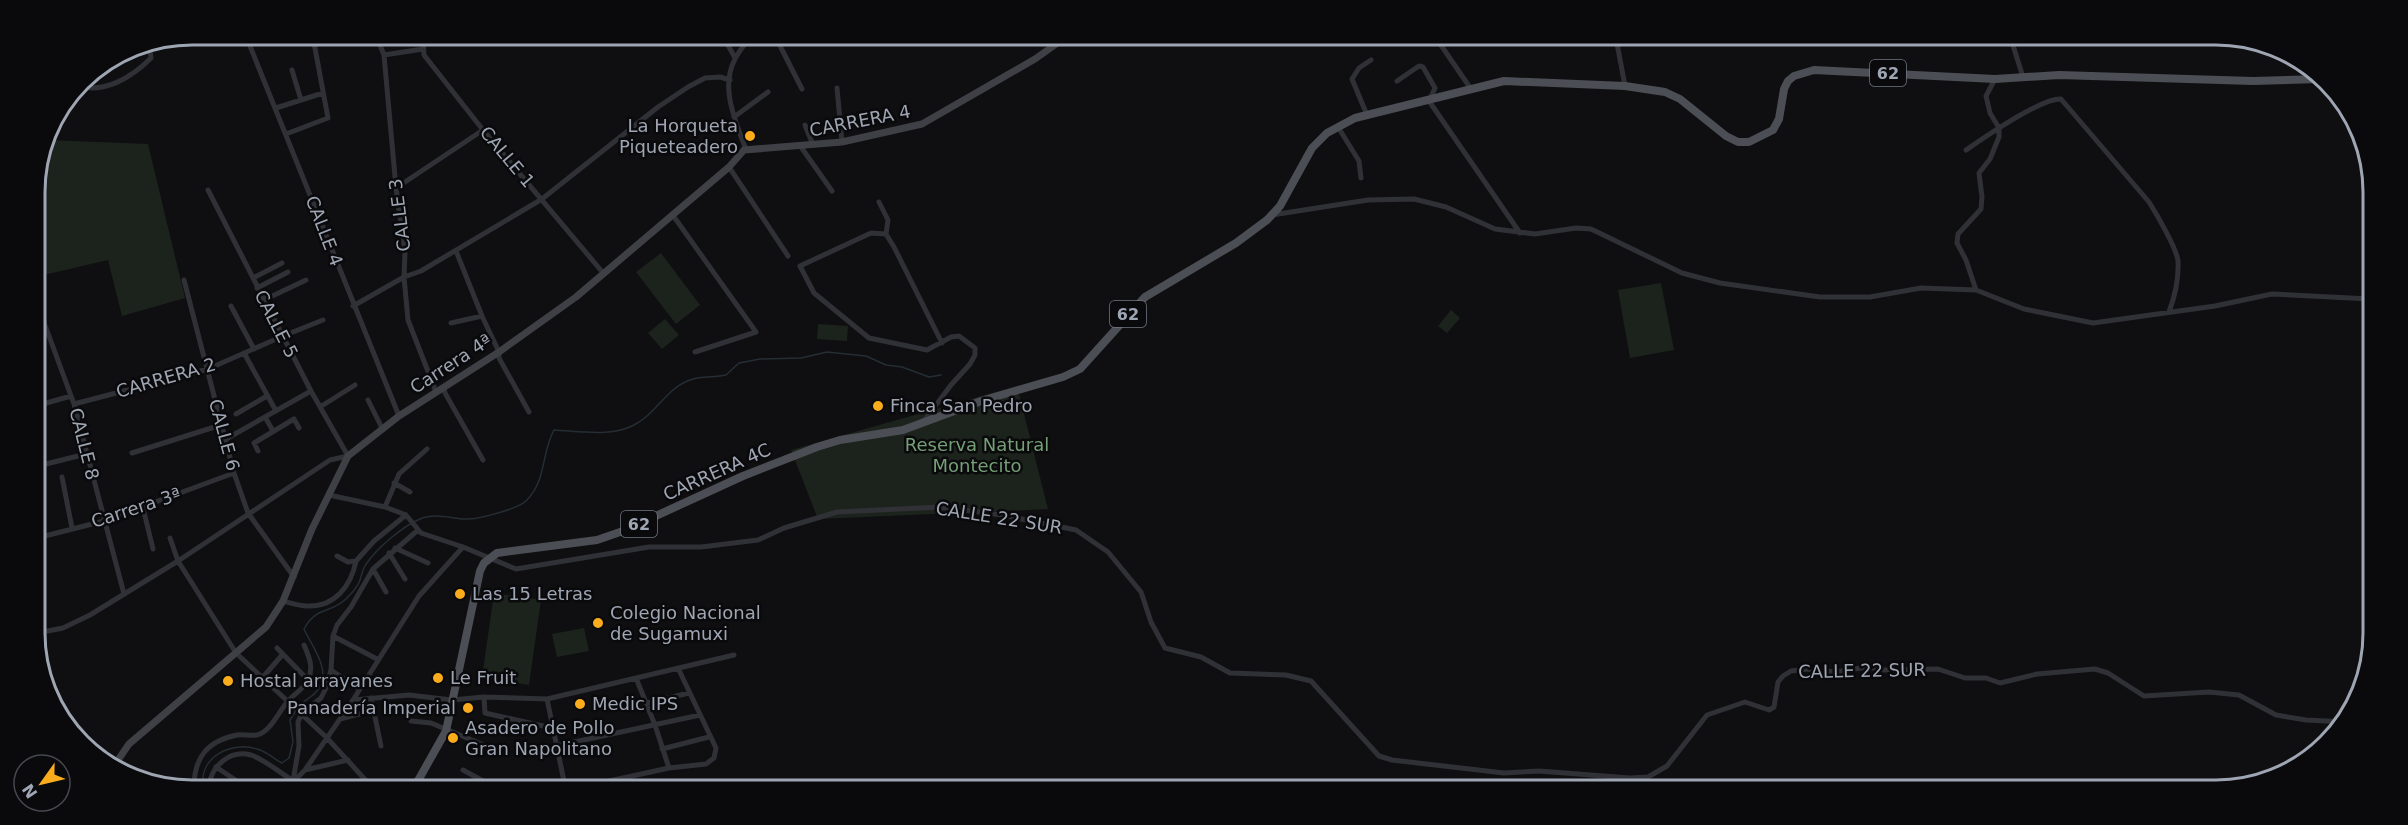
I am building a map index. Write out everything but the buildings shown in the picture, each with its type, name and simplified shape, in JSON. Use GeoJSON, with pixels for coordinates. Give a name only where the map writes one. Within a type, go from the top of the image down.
{"type":"FeatureCollection","features":[{"type":"Feature","properties":{"kind":"main road","name":"62"},"geometry":{"type":"LineString","coordinates":[[924,422],[984,400],[1063,377],[1080,369],[1145,297],[1236,243],[1272,215],[1280,206],[1312,148],[1327,133],[1367,115],[1470,89],[1504,81],[1625,86],[1665,92],[1680,99],[1726,136],[1738,142],[1749,142],[1773,130],[1779,119],[1784,89],[1794,76],[1814,70],[1995,79],[2059,75],[2253,81],[2310,79]]}},
{"type":"Feature","properties":{"kind":"main road","name":"CARRERA 4C"},"geometry":{"type":"LineString","coordinates":[[490,557],[502,552],[597,540],[623,531],[743,476],[817,447],[840,440],[903,430],[924,422]]}},
{"type":"Feature","properties":{"kind":"main road"},"geometry":{"type":"LineString","coordinates":[[418,780],[446,731],[480,571],[490,557]]}},
{"type":"Feature","properties":{"kind":"street"},"geometry":{"type":"LineString","coordinates":[[286,134],[328,118],[314,45]]}},
{"type":"Feature","properties":{"kind":"street","name":"CALLE 3"},"geometry":{"type":"LineString","coordinates":[[380,45],[384,55],[396,188],[405,252],[404,277],[408,320],[436,392]]}},
{"type":"Feature","properties":{"kind":"street"},"geometry":{"type":"LineString","coordinates":[[384,55],[423,49],[423,45]]}},
{"type":"Feature","properties":{"kind":"street"},"geometry":{"type":"LineString","coordinates":[[728,45],[735,58]]}},
{"type":"Feature","properties":{"kind":"street"},"geometry":{"type":"LineString","coordinates":[[744,45],[735,58],[730,80],[730,100],[746,147],[744,150]]}},
{"type":"Feature","properties":{"kind":"street"},"geometry":{"type":"LineString","coordinates":[[780,45],[802,89]]}},
{"type":"Feature","properties":{"kind":"street","name":"CARRERA 4"},"geometry":{"type":"LineString","coordinates":[[744,150],[842,142],[922,124],[1035,59],[1055,45]]}},
{"type":"Feature","properties":{"kind":"street"},"geometry":{"type":"LineString","coordinates":[[1441,45],[1470,89]]}},
{"type":"Feature","properties":{"kind":"street"},"geometry":{"type":"LineString","coordinates":[[1617,45],[1625,86]]}},
{"type":"Feature","properties":{"kind":"street"},"geometry":{"type":"LineString","coordinates":[[2013,45],[2023,77]]}},
{"type":"Feature","properties":{"kind":"street","name":"CALLE 4"},"geometry":{"type":"LineString","coordinates":[[250,46],[399,416]]}},
{"type":"Feature","properties":{"kind":"street","name":"CALLE 1"},"geometry":{"type":"LineString","coordinates":[[423,49],[424,55],[483,130],[604,274]]}},
{"type":"Feature","properties":{"kind":"street"},"geometry":{"type":"LineString","coordinates":[[89,87],[102,88],[117,83],[143,66],[151,58],[150,51]]}},
{"type":"Feature","properties":{"kind":"street"},"geometry":{"type":"LineString","coordinates":[[1367,115],[1352,79],[1359,68],[1371,60]]}},
{"type":"Feature","properties":{"kind":"street"},"geometry":{"type":"LineString","coordinates":[[1397,81],[1419,66],[1423,67],[1436,88],[1429,101],[1520,233]]}},
{"type":"Feature","properties":{"kind":"street"},"geometry":{"type":"LineString","coordinates":[[292,70],[301,100]]}},
{"type":"Feature","properties":{"kind":"street"},"geometry":{"type":"LineString","coordinates":[[353,306],[404,277],[421,271],[542,199],[658,107],[688,87],[705,78],[720,77],[730,80]]}},
{"type":"Feature","properties":{"kind":"street"},"geometry":{"type":"LineString","coordinates":[[1976,290],[1966,260],[1957,243],[1958,234],[1981,208],[1982,197],[1978,173],[1990,159],[2000,128],[1990,112],[1986,96],[1995,79]]}},
{"type":"Feature","properties":{"kind":"street"},"geometry":{"type":"LineString","coordinates":[[837,88],[842,142]]}},
{"type":"Feature","properties":{"kind":"street"},"geometry":{"type":"LineString","coordinates":[[734,117],[768,92]]}},
{"type":"Feature","properties":{"kind":"street"},"geometry":{"type":"LineString","coordinates":[[276,108],[323,93]]}},
{"type":"Feature","properties":{"kind":"street"},"geometry":{"type":"LineString","coordinates":[[1966,150],[2000,128],[2048,102],[2061,99],[2157,214],[2178,260],[2177,281],[2169,312]]}},
{"type":"Feature","properties":{"kind":"street"},"geometry":{"type":"LineString","coordinates":[[805,124],[813,146]]}},
{"type":"Feature","properties":{"kind":"street"},"geometry":{"type":"LineString","coordinates":[[1338,127],[1359,161],[1361,178]]}},
{"type":"Feature","properties":{"kind":"street"},"geometry":{"type":"LineString","coordinates":[[396,188],[483,130]]}},
{"type":"Feature","properties":{"kind":"street"},"geometry":{"type":"LineString","coordinates":[[801,147],[832,191]]}},
{"type":"Feature","properties":{"kind":"street","name":"Carrera 4ª"},"geometry":{"type":"LineString","coordinates":[[118,760],[129,744],[266,627],[283,601],[312,529],[348,456],[399,416],[499,352],[576,297],[729,168],[744,150]]}},
{"type":"Feature","properties":{"kind":"street"},"geometry":{"type":"LineString","coordinates":[[729,168],[788,256]]}},
{"type":"Feature","properties":{"kind":"street","name":"CALLE 5"},"geometry":{"type":"LineString","coordinates":[[208,190],[311,391],[348,456]]}},
{"type":"Feature","properties":{"kind":"street"},"geometry":{"type":"LineString","coordinates":[[1272,215],[1368,200],[1414,199],[1446,207],[1495,229],[1535,234],[1576,228],[1591,229],[1683,273],[1720,283],[1820,297],[1870,297],[1921,288],[1976,290],[2024,309],[2093,323],[2272,294],[2363,299]]}},
{"type":"Feature","properties":{"kind":"street"},"geometry":{"type":"LineString","coordinates":[[879,202],[888,220],[886,234],[942,343]]}},
{"type":"Feature","properties":{"kind":"street"},"geometry":{"type":"LineString","coordinates":[[672,214],[756,332],[695,352]]}},
{"type":"Feature","properties":{"kind":"street"},"geometry":{"type":"LineString","coordinates":[[886,234],[871,232],[800,266],[814,293],[868,338],[927,350],[951,337],[959,336],[975,348],[975,355],[970,364],[951,385],[924,422]]}},
{"type":"Feature","properties":{"kind":"street"},"geometry":{"type":"LineString","coordinates":[[456,250],[500,358],[529,412]]}},
{"type":"Feature","properties":{"kind":"street"},"geometry":{"type":"LineString","coordinates":[[253,278],[282,263]]}},
{"type":"Feature","properties":{"kind":"street"},"geometry":{"type":"LineString","coordinates":[[257,288],[288,272]]}},
{"type":"Feature","properties":{"kind":"street","name":"CALLE 6"},"geometry":{"type":"LineString","coordinates":[[184,280],[234,473],[248,513],[294,577]]}},
{"type":"Feature","properties":{"kind":"street"},"geometry":{"type":"LineString","coordinates":[[264,300],[306,280]]}},
{"type":"Feature","properties":{"kind":"street"},"geometry":{"type":"LineString","coordinates":[[231,306],[254,349]]}},
{"type":"Feature","properties":{"kind":"street"},"geometry":{"type":"LineString","coordinates":[[451,323],[482,316]]}},
{"type":"Feature","properties":{"kind":"street","name":"CARRERA 2"},"geometry":{"type":"LineString","coordinates":[[74,404],[208,369],[323,320]]}},
{"type":"Feature","properties":{"kind":"street","name":"CALLE 8"},"geometry":{"type":"LineString","coordinates":[[45,324],[74,404],[124,594]]}},
{"type":"Feature","properties":{"kind":"street"},"geometry":{"type":"LineString","coordinates":[[243,353],[276,411]]}},
{"type":"Feature","properties":{"kind":"street"},"geometry":{"type":"LineString","coordinates":[[320,407],[356,385]]}},
{"type":"Feature","properties":{"kind":"street"},"geometry":{"type":"LineString","coordinates":[[444,387],[445,393],[483,460]]}},
{"type":"Feature","properties":{"kind":"street"},"geometry":{"type":"LineString","coordinates":[[226,439],[311,391]]}},
{"type":"Feature","properties":{"kind":"street"},"geometry":{"type":"LineString","coordinates":[[45,403],[71,396]]}},
{"type":"Feature","properties":{"kind":"street"},"geometry":{"type":"LineString","coordinates":[[236,414],[267,396]]}},
{"type":"Feature","properties":{"kind":"street"},"geometry":{"type":"LineString","coordinates":[[368,400],[382,428]]}},
{"type":"Feature","properties":{"kind":"street"},"geometry":{"type":"LineString","coordinates":[[265,417],[273,431]]}},
{"type":"Feature","properties":{"kind":"street"},"geometry":{"type":"LineString","coordinates":[[258,451],[254,443],[294,419],[299,428]]}},
{"type":"Feature","properties":{"kind":"street"},"geometry":{"type":"LineString","coordinates":[[132,453],[221,425]]}},
{"type":"Feature","properties":{"kind":"street"},"geometry":{"type":"LineString","coordinates":[[385,507],[399,474],[427,449]]}},
{"type":"Feature","properties":{"kind":"street"},"geometry":{"type":"LineString","coordinates":[[45,464],[86,453]]}},
{"type":"Feature","properties":{"kind":"street"},"geometry":{"type":"LineString","coordinates":[[45,631],[63,628],[90,615],[178,561],[330,460],[348,456]]}},
{"type":"Feature","properties":{"kind":"street","name":"Carrera 3ª"},"geometry":{"type":"LineString","coordinates":[[45,536],[104,521],[234,473]]}},
{"type":"Feature","properties":{"kind":"street"},"geometry":{"type":"LineString","coordinates":[[62,477],[72,528]]}},
{"type":"Feature","properties":{"kind":"street"},"geometry":{"type":"LineString","coordinates":[[394,483],[410,492]]}},
{"type":"Feature","properties":{"kind":"street"},"geometry":{"type":"LineString","coordinates":[[329,495],[385,507],[464,547],[490,557]]}},
{"type":"Feature","properties":{"kind":"street","name":"CALLE 22 SUR"},"geometry":{"type":"LineString","coordinates":[[490,557],[516,569],[649,547],[700,547],[758,540],[784,528],[837,512],[940,507],[1002,515],[1076,530],[1108,552],[1141,592],[1151,622],[1165,648],[1201,657],[1230,673],[1286,675],[1311,681],[1379,756],[1392,760],[1487,772],[1539,771],[1630,778],[1648,777],[1661,771],[1674,758],[1707,715],[1745,702],[1769,710],[1774,707],[1778,682],[1783,676],[1791,671],[1808,669],[1836,672],[1867,667],[1938,669],[1965,678],[1986,678],[2000,683],[2037,674],[2095,669],[2108,673],[2144,696],[2210,692],[2239,695],[2276,715],[2333,721]]}},
{"type":"Feature","properties":{"kind":"street"},"geometry":{"type":"LineString","coordinates":[[142,508],[153,549]]}},
{"type":"Feature","properties":{"kind":"street"},"geometry":{"type":"LineString","coordinates":[[195,780],[201,753],[215,742],[239,734],[258,735],[295,707],[321,698],[331,670],[333,636],[373,569],[395,548],[412,522]]}},
{"type":"Feature","properties":{"kind":"street"},"geometry":{"type":"LineString","coordinates":[[283,601],[307,606],[326,603],[344,591],[353,578],[356,561],[374,541],[412,522]]}},
{"type":"Feature","properties":{"kind":"street"},"geometry":{"type":"LineString","coordinates":[[170,538],[178,561],[236,653],[327,738],[366,780]]}},
{"type":"Feature","properties":{"kind":"street"},"geometry":{"type":"LineString","coordinates":[[294,780],[305,770],[353,700],[419,596],[464,547]]}},
{"type":"Feature","properties":{"kind":"street"},"geometry":{"type":"LineString","coordinates":[[395,548],[428,562]]}},
{"type":"Feature","properties":{"kind":"street"},"geometry":{"type":"LineString","coordinates":[[389,553],[405,579]]}},
{"type":"Feature","properties":{"kind":"street"},"geometry":{"type":"LineString","coordinates":[[337,556],[348,562],[356,561]]}},
{"type":"Feature","properties":{"kind":"street"},"geometry":{"type":"LineString","coordinates":[[373,569],[386,592]]}},
{"type":"Feature","properties":{"kind":"street"},"geometry":{"type":"LineString","coordinates":[[333,636],[377,659]]}},
{"type":"Feature","properties":{"kind":"street"},"geometry":{"type":"LineString","coordinates":[[291,780],[299,746],[295,707],[308,680],[312,662],[304,645]]}},
{"type":"Feature","properties":{"kind":"street"},"geometry":{"type":"LineString","coordinates":[[277,648],[308,680]]}},
{"type":"Feature","properties":{"kind":"street"},"geometry":{"type":"LineString","coordinates":[[263,677],[283,654]]}},
{"type":"Feature","properties":{"kind":"street"},"geometry":{"type":"LineString","coordinates":[[353,700],[409,695],[452,700],[484,697],[547,699],[734,655]]}},
{"type":"Feature","properties":{"kind":"street"},"geometry":{"type":"LineString","coordinates":[[614,780],[669,768],[706,764],[714,758],[716,748],[678,668]]}},
{"type":"Feature","properties":{"kind":"street"},"geometry":{"type":"LineString","coordinates":[[331,670],[360,689]]}},
{"type":"Feature","properties":{"kind":"street"},"geometry":{"type":"LineString","coordinates":[[636,678],[669,768]]}},
{"type":"Feature","properties":{"kind":"street"},"geometry":{"type":"LineString","coordinates":[[647,703],[689,693]]}},
{"type":"Feature","properties":{"kind":"street"},"geometry":{"type":"LineString","coordinates":[[484,697],[485,713],[552,728]]}},
{"type":"Feature","properties":{"kind":"street"},"geometry":{"type":"LineString","coordinates":[[372,698],[381,746]]}},
{"type":"Feature","properties":{"kind":"street"},"geometry":{"type":"LineString","coordinates":[[547,699],[564,780]]}},
{"type":"Feature","properties":{"kind":"street"},"geometry":{"type":"LineString","coordinates":[[340,719],[374,710]]}},
{"type":"Feature","properties":{"kind":"street"},"geometry":{"type":"LineString","coordinates":[[556,746],[700,715]]}},
{"type":"Feature","properties":{"kind":"street"},"geometry":{"type":"LineString","coordinates":[[411,722],[431,723],[491,748]]}},
{"type":"Feature","properties":{"kind":"street"},"geometry":{"type":"LineString","coordinates":[[662,748],[709,737]]}},
{"type":"Feature","properties":{"kind":"street"},"geometry":{"type":"LineString","coordinates":[[211,780],[216,767],[224,759],[236,755],[250,755],[283,774],[288,780]]}},
{"type":"Feature","properties":{"kind":"street"},"geometry":{"type":"LineString","coordinates":[[305,770],[348,760]]}},
{"type":"Feature","properties":{"kind":"street"},"geometry":{"type":"LineString","coordinates":[[216,767],[236,780]]}},
{"type":"Feature","properties":{"kind":"street"},"geometry":{"type":"LineString","coordinates":[[283,774],[293,767]]}},
{"type":"Feature","properties":{"kind":"street"},"geometry":{"type":"LineString","coordinates":[[464,770],[482,780]]}},
{"type":"Feature","properties":{"kind":"green space"},"geometry":{"type":"Polygon","coordinates":[[[55,140],[148,144],[185,298],[122,316],[108,260],[45,275],[45,182],[55,140]]]}},
{"type":"Feature","properties":{"kind":"green space"},"geometry":{"type":"Polygon","coordinates":[[[661,253],[700,305],[676,324],[636,272],[661,253]]]}},
{"type":"Feature","properties":{"kind":"green space"},"geometry":{"type":"Polygon","coordinates":[[[1661,283],[1674,350],[1630,358],[1618,290],[1661,283]]]}},
{"type":"Feature","properties":{"kind":"green space"},"geometry":{"type":"Polygon","coordinates":[[[1451,310],[1460,318],[1447,333],[1438,326],[1451,310]]]}},
{"type":"Feature","properties":{"kind":"green space"},"geometry":{"type":"Polygon","coordinates":[[[665,319],[679,335],[662,349],[648,333],[665,319]]]}},
{"type":"Feature","properties":{"kind":"green space"},"geometry":{"type":"Polygon","coordinates":[[[818,324],[848,326],[847,341],[817,339],[818,324]]]}},
{"type":"Feature","properties":{"kind":"green space","name":"Reserva Natural Montecito"},"geometry":{"type":"Polygon","coordinates":[[[1017,386],[1048,509],[818,519],[791,450],[1017,386]]]}},
{"type":"Feature","properties":{"kind":"green space"},"geometry":{"type":"Polygon","coordinates":[[[494,593],[541,600],[529,685],[482,678],[494,593]]]}},
{"type":"Feature","properties":{"kind":"green space"},"geometry":{"type":"Polygon","coordinates":[[[584,628],[589,651],[557,657],[552,634],[584,628]]]}},
{"type":"Feature","properties":{"kind":"waterway"},"geometry":{"type":"LineString","coordinates":[[298,708],[316,692],[323,676],[320,660],[304,629],[309,621],[347,598],[358,585],[364,566],[371,557],[413,522],[431,516],[478,518],[506,510],[526,501],[533,493],[541,475],[554,430],[593,433],[632,426],[647,416],[682,384],[699,378],[726,375],[739,363],[760,359],[801,358],[827,352],[866,356],[886,365],[902,367],[929,377],[941,375]]}},
{"type":"Feature","properties":{"kind":"waterway"},"geometry":{"type":"LineString","coordinates":[[203,780],[203,775],[212,759],[228,749],[238,747],[257,749],[282,763],[289,758],[293,742],[290,720],[295,712]]}},
{"type":"Feature","properties":{"kind":"place","name":"La Horqueta Piqueteadero"},"geometry":{"type":"Point","coordinates":[750,136]}},
{"type":"Feature","properties":{"kind":"place","name":"Finca San Pedro"},"geometry":{"type":"Point","coordinates":[878,406]}},
{"type":"Feature","properties":{"kind":"place","name":"Las 15 Letras"},"geometry":{"type":"Point","coordinates":[460,594]}},
{"type":"Feature","properties":{"kind":"place","name":"Colegio Nacional de Sugamuxi"},"geometry":{"type":"Point","coordinates":[598,623]}},
{"type":"Feature","properties":{"kind":"place","name":"Le Fruit"},"geometry":{"type":"Point","coordinates":[438,678]}},
{"type":"Feature","properties":{"kind":"place","name":"Hostal arrayanes"},"geometry":{"type":"Point","coordinates":[228,681]}},
{"type":"Feature","properties":{"kind":"place","name":"Medic IPS"},"geometry":{"type":"Point","coordinates":[580,704]}},
{"type":"Feature","properties":{"kind":"place","name":"Panadería Imperial"},"geometry":{"type":"Point","coordinates":[468,708]}},
{"type":"Feature","properties":{"kind":"place","name":"Asadero de Pollo Gran Napolitano"},"geometry":{"type":"Point","coordinates":[453,738]}}]}
